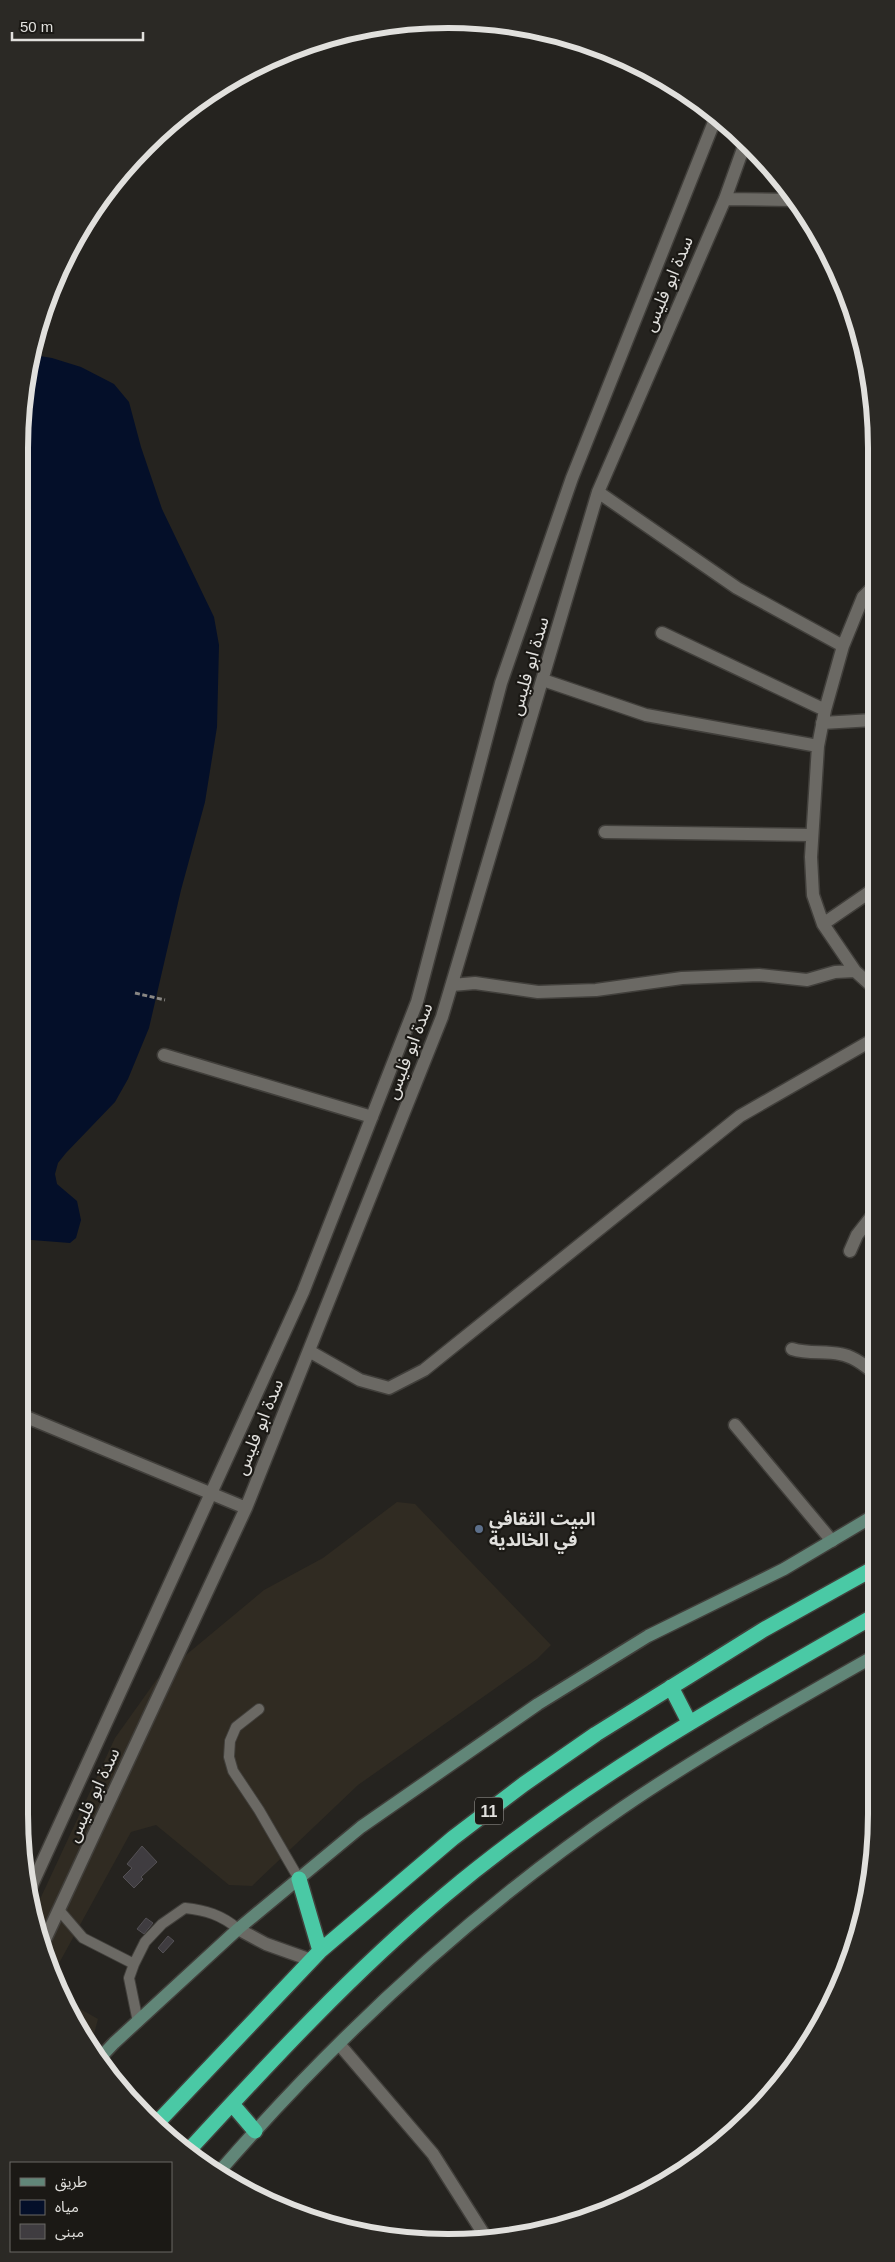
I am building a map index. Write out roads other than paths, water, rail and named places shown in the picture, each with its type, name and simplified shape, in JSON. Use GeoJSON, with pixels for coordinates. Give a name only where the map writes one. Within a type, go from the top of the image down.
{"type":"FeatureCollection","features":[{"type":"Feature","properties":{"kind":"highway","name":"11"},"geometry":{"type":"LineString","coordinates":[[160,2120],[315,1955],[453,1838],[524,1784],[596,1734],[763,1630],[868,1572]]}},
{"type":"Feature","properties":{"kind":"highway","name":"11"},"geometry":{"type":"LineString","coordinates":[[192,2148],[300,2030],[356,1974],[445,1895],[523,1833],[604,1776],[689,1722],[868,1620]]}},
{"type":"Feature","properties":{"kind":"highway"},"geometry":{"type":"LineString","coordinates":[[671,1687],[689,1722]]}},
{"type":"Feature","properties":{"kind":"highway"},"geometry":{"type":"LineString","coordinates":[[299,1879],[315,1955]]}},
{"type":"Feature","properties":{"kind":"highway"},"geometry":{"type":"LineString","coordinates":[[232,2104],[255,2131]]}},
{"type":"Feature","properties":{"kind":"main road"},"geometry":{"type":"LineString","coordinates":[[103,2055],[238,1929],[361,1827],[538,1704],[648,1636],[784,1569],[868,1520]]}},
{"type":"Feature","properties":{"kind":"main road"},"geometry":{"type":"LineString","coordinates":[[222,2169],[255,2131],[392,1992],[466,1927],[542,1866],[622,1808],[712,1750],[868,1660]]}},
{"type":"Feature","properties":{"kind":"street","name":"سدة ابو فليس"},"geometry":{"type":"LineString","coordinates":[[33,1882],[303,1292],[417,1002],[427,972],[507,664],[572,478],[714,123]]}},
{"type":"Feature","properties":{"kind":"street","name":"سدة ابو فليس"},"geometry":{"type":"LineString","coordinates":[[46,1937],[246,1508],[442,1017],[598,492],[725,200],[743,150]]}},
{"type":"Feature","properties":{"kind":"street"},"geometry":{"type":"LineString","coordinates":[[725,200],[787,200]]}},
{"type":"Feature","properties":{"kind":"street"},"geometry":{"type":"LineString","coordinates":[[598,492],[737,588],[844,646]]}},
{"type":"Feature","properties":{"kind":"street"},"geometry":{"type":"LineString","coordinates":[[868,592],[863,597],[844,646],[824,717],[818,746],[811,835],[813,896],[823,924],[855,971],[868,983]]}},
{"type":"Feature","properties":{"kind":"street"},"geometry":{"type":"LineString","coordinates":[[662,633],[824,717],[868,720]]}},
{"type":"Feature","properties":{"kind":"street"},"geometry":{"type":"LineString","coordinates":[[543,680],[646,715],[818,746]]}},
{"type":"Feature","properties":{"kind":"street"},"geometry":{"type":"LineString","coordinates":[[605,832],[811,835]]}},
{"type":"Feature","properties":{"kind":"street"},"geometry":{"type":"LineString","coordinates":[[823,924],[868,893]]}},
{"type":"Feature","properties":{"kind":"street"},"geometry":{"type":"LineString","coordinates":[[452,985],[475,983],[538,992],[596,990],[682,978],[759,975],[807,980],[835,972],[855,971]]}},
{"type":"Feature","properties":{"kind":"street"},"geometry":{"type":"LineString","coordinates":[[309,1351],[360,1380],[389,1388],[424,1370],[740,1116],[868,1042]]}},
{"type":"Feature","properties":{"kind":"street"},"geometry":{"type":"LineString","coordinates":[[164,1055],[372,1118]]}},
{"type":"Feature","properties":{"kind":"street"},"geometry":{"type":"LineString","coordinates":[[850,1251],[857,1235],[868,1221]]}},
{"type":"Feature","properties":{"kind":"street"},"geometry":{"type":"LineString","coordinates":[[792,1349],[806,1353],[841,1354],[868,1369]]}},
{"type":"Feature","properties":{"kind":"street"},"geometry":{"type":"LineString","coordinates":[[28,1418],[246,1508]]}},
{"type":"Feature","properties":{"kind":"street"},"geometry":{"type":"LineString","coordinates":[[735,1425],[832,1541]]}},
{"type":"Feature","properties":{"kind":"street"},"geometry":{"type":"LineString","coordinates":[[238,1929],[266,1944],[315,1955]]}},
{"type":"Feature","properties":{"kind":"street"},"geometry":{"type":"LineString","coordinates":[[339,2044],[433,2154],[483,2233]]}},
{"type":"Feature","properties":{"kind":"lane"},"geometry":{"type":"LineString","coordinates":[[260,1709],[236,1727],[230,1741],[229,1757],[234,1771],[299,1879]]}},
{"type":"Feature","properties":{"kind":"lane"},"geometry":{"type":"LineString","coordinates":[[138,2022],[129,1978],[145,1942],[162,1924],[185,1908],[207,1911],[230,1922],[238,1929]]}},
{"type":"Feature","properties":{"kind":"lane"},"geometry":{"type":"LineString","coordinates":[[59,1910],[83,1938],[134,1964]]}},
{"type":"Feature","properties":{"kind":"water"},"geometry":{"type":"Polygon","coordinates":[[[38,356],[81,367],[114,384],[129,402],[141,447],[162,509],[214,617],[219,645],[217,727],[205,802],[181,890],[149,1028],[128,1079],[115,1102],[66,1153],[58,1163],[55,1174],[57,1184],[77,1201],[81,1220],[76,1238],[70,1243],[28,1240],[28,420],[38,356]]]}},
{"type":"Feature","properties":{"kind":"place","name":"البيت الثقافي في الخالدية"},"geometry":{"type":"Point","coordinates":[479,1529]}}]}
